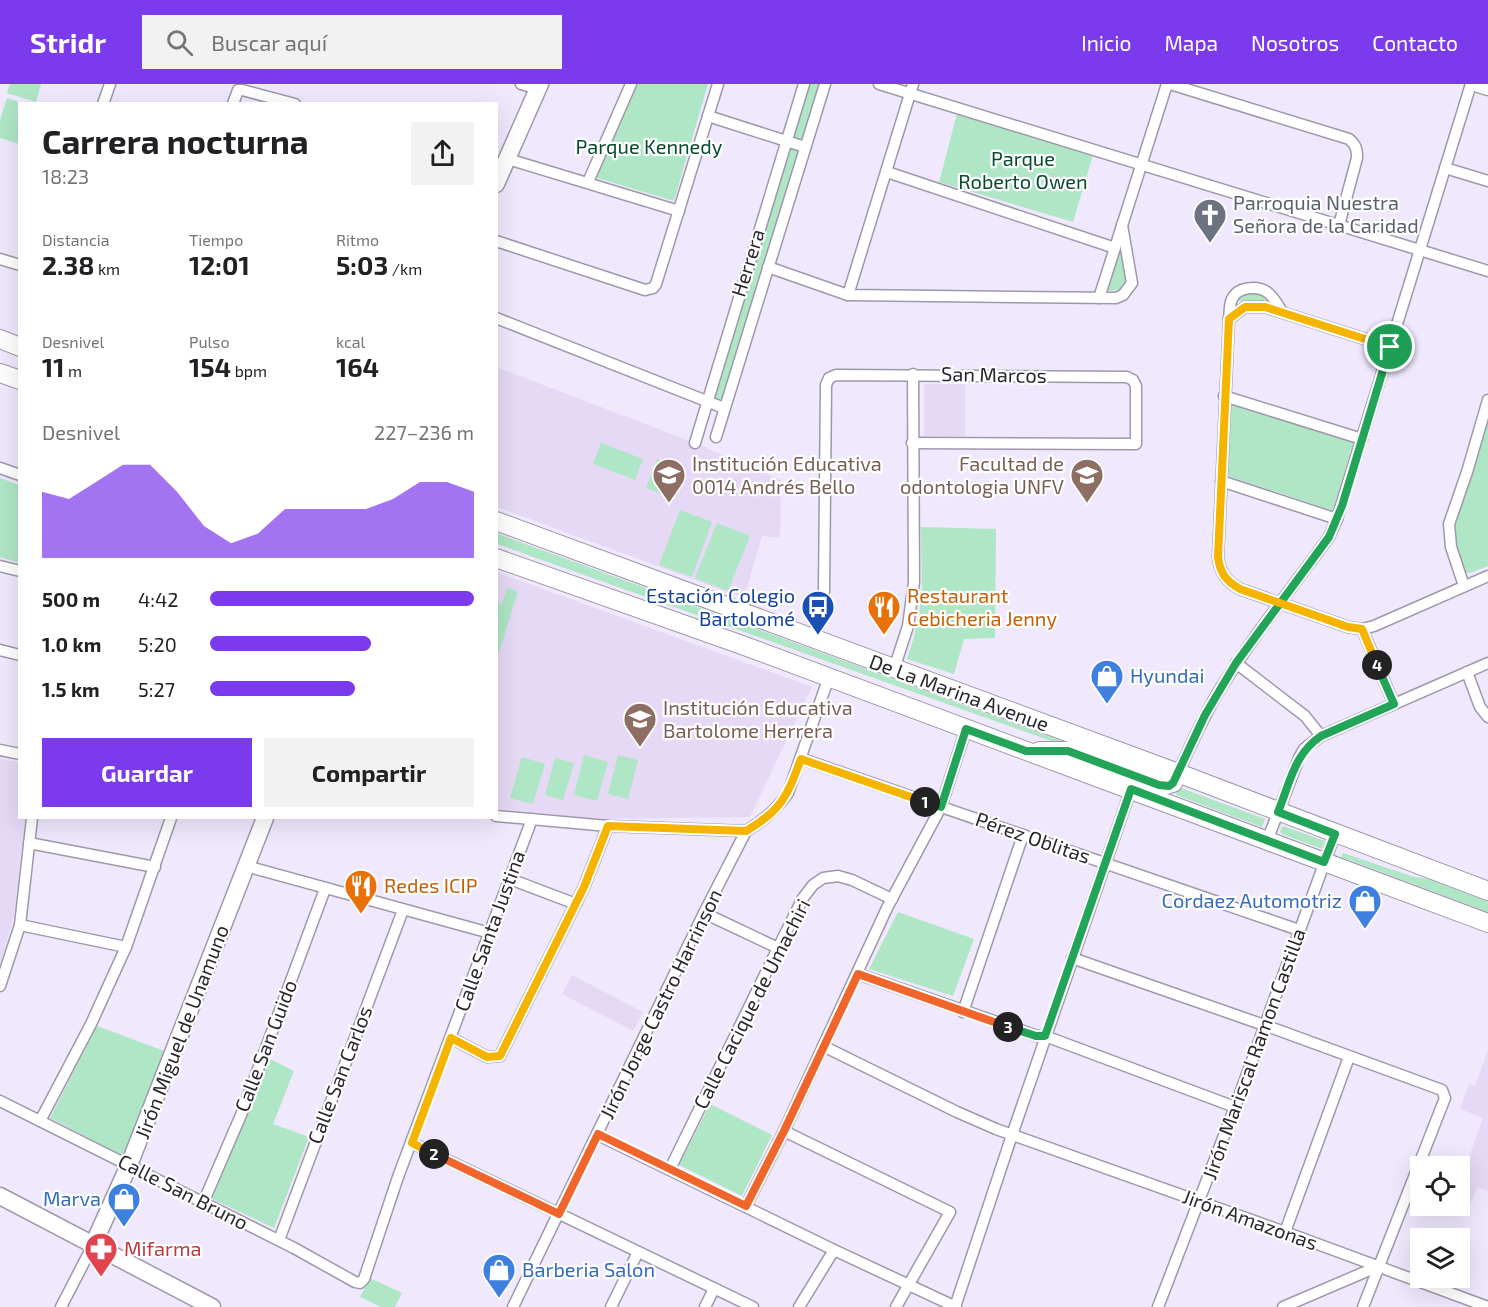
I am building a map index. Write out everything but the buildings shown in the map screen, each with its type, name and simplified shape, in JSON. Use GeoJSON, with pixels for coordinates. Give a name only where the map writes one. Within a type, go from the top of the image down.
{"type":"FeatureCollection","features":[{"type":"Feature","properties":{"kind":"main road"},"geometry":{"type":"LineString","coordinates":[[0,339],[18,346]]}},
{"type":"Feature","properties":{"kind":"main road"},"geometry":{"type":"LineString","coordinates":[[0,373],[18,379]]}},
{"type":"Feature","properties":{"kind":"main road","name":"De La Marina Avenue"},"geometry":{"type":"LineString","coordinates":[[498,522],[1178,773],[1488,891]]}},
{"type":"Feature","properties":{"kind":"main road","name":"De La Marina Avenue"},"geometry":{"type":"LineString","coordinates":[[498,559],[829,677],[1488,922]]}},
{"type":"Feature","properties":{"kind":"main road"},"geometry":{"type":"LineString","coordinates":[[1026,751],[1068,751],[1163,786],[1173,783],[1178,773]]}},
{"type":"Feature","properties":{"kind":"street"},"geometry":{"type":"LineString","coordinates":[[104,102],[110,84]]}},
{"type":"Feature","properties":{"kind":"street"},"geometry":{"type":"LineString","coordinates":[[498,178],[504,159],[539,86],[521,84]]}},
{"type":"Feature","properties":{"kind":"street"},"geometry":{"type":"LineString","coordinates":[[588,182],[631,84]]}},
{"type":"Feature","properties":{"kind":"street"},"geometry":{"type":"LineString","coordinates":[[498,242],[649,290],[656,284],[718,84]]}},
{"type":"Feature","properties":{"kind":"street","name":"Herrera"},"geometry":{"type":"LineString","coordinates":[[695,443],[804,84]]}},
{"type":"Feature","properties":{"kind":"street","name":"Herrera"},"geometry":{"type":"LineString","coordinates":[[716,437],[825,84]]}},
{"type":"Feature","properties":{"kind":"street"},"geometry":{"type":"LineString","coordinates":[[879,84],[911,89],[1141,165],[1488,271]]}},
{"type":"Feature","properties":{"kind":"street"},"geometry":{"type":"LineString","coordinates":[[1099,298],[1169,84],[1349,139],[1355,144],[1357,158],[1339,225]]}},
{"type":"Feature","properties":{"kind":"street"},"geometry":{"type":"LineString","coordinates":[[1178,773],[1205,715],[1236,663],[1329,537],[1337,519],[1471,84]]}},
{"type":"Feature","properties":{"kind":"street"},"geometry":{"type":"LineString","coordinates":[[1478,84],[1488,87]]}},
{"type":"Feature","properties":{"kind":"street"},"geometry":{"type":"LineString","coordinates":[[848,294],[911,89]]}},
{"type":"Feature","properties":{"kind":"street"},"geometry":{"type":"LineString","coordinates":[[234,102],[238,90],[242,90],[286,102]]}},
{"type":"Feature","properties":{"kind":"street"},"geometry":{"type":"LineString","coordinates":[[708,116],[805,147]]}},
{"type":"Feature","properties":{"kind":"street"},"geometry":{"type":"LineString","coordinates":[[504,159],[588,182],[678,211]]}},
{"type":"Feature","properties":{"kind":"street"},"geometry":{"type":"LineString","coordinates":[[1445,168],[1488,181]]}},
{"type":"Feature","properties":{"kind":"street"},"geometry":{"type":"LineString","coordinates":[[887,171],[1115,248]]}},
{"type":"Feature","properties":{"kind":"street"},"geometry":{"type":"LineString","coordinates":[[768,267],[848,294],[1116,298],[1123,295],[1131,283],[1122,225]]}},
{"type":"Feature","properties":{"kind":"street"},"geometry":{"type":"LineString","coordinates":[[0,259],[18,264]]}},
{"type":"Feature","properties":{"kind":"street"},"geometry":{"type":"LineString","coordinates":[[1282,312],[1266,292],[1250,288],[1235,294],[1231,300],[1224,396],[1219,568],[1230,583],[1280,604],[1348,627],[1362,629],[1374,626],[1488,576]]}},
{"type":"Feature","properties":{"kind":"street"},"geometry":{"type":"LineString","coordinates":[[1229,319],[1245,307],[1255,305],[1390,347]]}},
{"type":"Feature","properties":{"kind":"street"},"geometry":{"type":"LineString","coordinates":[[498,319],[724,408]]}},
{"type":"Feature","properties":{"kind":"street"},"geometry":{"type":"LineString","coordinates":[[894,669],[912,609],[914,582],[912,374]]}},
{"type":"Feature","properties":{"kind":"street","name":"San Marcos"},"geometry":{"type":"LineString","coordinates":[[812,639],[824,591],[826,385],[829,378],[836,375],[912,374],[1127,377],[1133,380],[1136,386],[1136,444],[912,443]]}},
{"type":"Feature","properties":{"kind":"street"},"geometry":{"type":"LineString","coordinates":[[1224,396],[1362,439]]}},
{"type":"Feature","properties":{"kind":"street"},"geometry":{"type":"LineString","coordinates":[[1464,586],[1451,547],[1449,524],[1488,400]]}},
{"type":"Feature","properties":{"kind":"street"},"geometry":{"type":"LineString","coordinates":[[0,468],[18,474]]}},
{"type":"Feature","properties":{"kind":"street"},"geometry":{"type":"LineString","coordinates":[[1221,481],[1337,519]]}},
{"type":"Feature","properties":{"kind":"street"},"geometry":{"type":"LineString","coordinates":[[0,566],[18,570]]}},
{"type":"Feature","properties":{"kind":"street"},"geometry":{"type":"LineString","coordinates":[[1362,629],[1394,704]]}},
{"type":"Feature","properties":{"kind":"street"},"geometry":{"type":"LineString","coordinates":[[0,650],[18,654]]}},
{"type":"Feature","properties":{"kind":"street"},"geometry":{"type":"LineString","coordinates":[[1236,663],[1305,716],[1321,736]]}},
{"type":"Feature","properties":{"kind":"street"},"geometry":{"type":"LineString","coordinates":[[1267,841],[1304,749],[1321,736],[1488,663]]}},
{"type":"Feature","properties":{"kind":"street"},"geometry":{"type":"LineString","coordinates":[[1467,672],[1480,707],[1488,717]]}},
{"type":"Feature","properties":{"kind":"street"},"geometry":{"type":"LineString","coordinates":[[498,816],[608,826],[746,831],[762,822],[777,809],[788,794],[829,677]]}},
{"type":"Feature","properties":{"kind":"street"},"geometry":{"type":"LineString","coordinates":[[746,1206],[784,1131],[892,899],[941,807],[966,729]]}},
{"type":"Feature","properties":{"kind":"street"},"geometry":{"type":"LineString","coordinates":[[0,750],[18,754]]}},
{"type":"Feature","properties":{"kind":"street","name":"Pérez Oblitas"},"geometry":{"type":"LineString","coordinates":[[801,759],[1299,930]]}},
{"type":"Feature","properties":{"kind":"street"},"geometry":{"type":"LineString","coordinates":[[598,1134],[956,1307],[1011,1135],[1131,789]]}},
{"type":"Feature","properties":{"kind":"street"},"geometry":{"type":"LineString","coordinates":[[0,986],[20,925],[32,819]]}},
{"type":"Feature","properties":{"kind":"street"},"geometry":{"type":"LineString","coordinates":[[40,1120],[91,1023],[126,947],[171,819]]}},
{"type":"Feature","properties":{"kind":"street","name":"Jirón Miguel de Unamuno"},"geometry":{"type":"LineString","coordinates":[[93,1245],[129,1166],[266,819]]}},
{"type":"Feature","properties":{"kind":"street","name":"Calle Santa Justina"},"geometry":{"type":"LineString","coordinates":[[364,1279],[398,1177],[532,819]]}},
{"type":"Feature","properties":{"kind":"street"},"geometry":{"type":"LineString","coordinates":[[451,1038],[487,1057],[500,1056],[576,904],[608,826]]}},
{"type":"Feature","properties":{"kind":"street","name":"Jirón Jorge Castro Harrinson"},"geometry":{"type":"LineString","coordinates":[[513,1307],[746,831]]}},
{"type":"Feature","properties":{"kind":"street","name":"Jirón Mariscal Ramon Castilla"},"geometry":{"type":"LineString","coordinates":[[1158,1307],[1235,1107],[1335,834]]}},
{"type":"Feature","properties":{"kind":"street"},"geometry":{"type":"LineString","coordinates":[[963,1012],[1023,835]]}},
{"type":"Feature","properties":{"kind":"street"},"geometry":{"type":"LineString","coordinates":[[29,843],[155,867]]}},
{"type":"Feature","properties":{"kind":"street"},"geometry":{"type":"LineString","coordinates":[[246,866],[490,933]]}},
{"type":"Feature","properties":{"kind":"street","name":"Calle Cacique de Umachiri"},"geometry":{"type":"LineString","coordinates":[[670,1169],[803,898],[813,885],[823,878],[838,876],[852,880],[892,899]]}},
{"type":"Feature","properties":{"kind":"street"},"geometry":{"type":"LineString","coordinates":[[510,879],[576,904]]}},
{"type":"Feature","properties":{"kind":"street","name":"Calle San Guido"},"geometry":{"type":"LineString","coordinates":[[203,1203],[241,1115],[325,889]]}},
{"type":"Feature","properties":{"kind":"street","name":"Calle San Carlos"},"geometry":{"type":"LineString","coordinates":[[279,1240],[403,910]]}},
{"type":"Feature","properties":{"kind":"street"},"geometry":{"type":"LineString","coordinates":[[704,913],[778,948]]}},
{"type":"Feature","properties":{"kind":"street"},"geometry":{"type":"LineString","coordinates":[[20,925],[126,947]]}},
{"type":"Feature","properties":{"kind":"street"},"geometry":{"type":"LineString","coordinates":[[1072,958],[1264,1025],[1445,1093],[1364,1307]]}},
{"type":"Feature","properties":{"kind":"street"},"geometry":{"type":"LineString","coordinates":[[858,974],[963,1012],[1036,1036],[1045,1036],[1235,1107]]}},
{"type":"Feature","properties":{"kind":"street","name":"Jirón Amazonas"},"geometry":{"type":"LineString","coordinates":[[823,1046],[957,1112],[1011,1135],[1488,1307]]}},
{"type":"Feature","properties":{"kind":"street"},"geometry":{"type":"LineString","coordinates":[[1285,1232],[1349,1057]]}},
{"type":"Feature","properties":{"kind":"street","name":"Calle San Bruno"},"geometry":{"type":"LineString","coordinates":[[0,1101],[279,1240],[355,1282],[360,1283],[364,1279]]}},
{"type":"Feature","properties":{"kind":"street"},"geometry":{"type":"LineString","coordinates":[[784,1131],[950,1212],[896,1307]]}},
{"type":"Feature","properties":{"kind":"street"},"geometry":{"type":"LineString","coordinates":[[412,1143],[753,1307]]}},
{"type":"Feature","properties":{"kind":"street"},"geometry":{"type":"LineString","coordinates":[[0,1196],[212,1307]]}},
{"type":"Feature","properties":{"kind":"street"},"geometry":{"type":"LineString","coordinates":[[61,1307],[93,1245]]}},
{"type":"Feature","properties":{"kind":"street"},"geometry":{"type":"LineString","coordinates":[[799,1307],[834,1250]]}},
{"type":"Feature","properties":{"kind":"street"},"geometry":{"type":"LineString","coordinates":[[611,1307],[638,1252]]}},
{"type":"Feature","properties":{"kind":"street"},"geometry":{"type":"LineString","coordinates":[[1283,1307],[1379,1266]]}},
{"type":"Feature","properties":{"kind":"street"},"geometry":{"type":"LineString","coordinates":[[705,1307],[714,1289]]}},
{"type":"Feature","properties":{"kind":"shaded area","name":"Institución Educativa 0014 Andrés Bello"},"geometry":{"type":"Polygon","coordinates":[[[498,368],[695,443],[781,480],[780,538],[762,536],[744,598],[498,507],[498,368]]]}},
{"type":"Feature","properties":{"kind":"shaded area"},"geometry":{"type":"Polygon","coordinates":[[[924,384],[965,384],[965,436],[924,436],[924,384]]]}},
{"type":"Feature","properties":{"kind":"shaded area","name":"Institución Educativa Bartolome Herrera"},"geometry":{"type":"Polygon","coordinates":[[[498,573],[812,687],[750,817],[597,819],[498,809],[498,573]]]}},
{"type":"Feature","properties":{"kind":"shaded area"},"geometry":{"type":"Polygon","coordinates":[[[0,759],[18,762],[18,819],[25,819],[14,915],[0,965],[0,759]]]}},
{"type":"Feature","properties":{"kind":"shaded area"},"geometry":{"type":"Polygon","coordinates":[[[572,975],[643,1012],[633,1031],[562,994],[572,975]]]}},
{"type":"Feature","properties":{"kind":"shaded area"},"geometry":{"type":"Polygon","coordinates":[[[1488,1050],[1488,1191],[1477,1187],[1471,1202],[1469,1156],[1483,1118],[1460,1109],[1469,1084],[1475,1086],[1488,1050]]]}},
{"type":"Feature","properties":{"kind":"green space"},"geometry":{"type":"Polygon","coordinates":[[[10,84],[41,84],[36,102],[7,93],[10,84]]]}},
{"type":"Feature","properties":{"kind":"green space","name":"Parque Kennedy"},"geometry":{"type":"Polygon","coordinates":[[[634,84],[708,84],[674,201],[597,178],[595,172],[634,84]]]}},
{"type":"Feature","properties":{"kind":"green space"},"geometry":{"type":"Polygon","coordinates":[[[807,84],[820,84],[804,140],[800,142],[793,138],[807,84]]]}},
{"type":"Feature","properties":{"kind":"green space"},"geometry":{"type":"Polygon","coordinates":[[[7,98],[20,102],[18,144],[0,138],[0,120],[7,98]]]}},
{"type":"Feature","properties":{"kind":"green space","name":"Parque Roberto Owen"},"geometry":{"type":"Polygon","coordinates":[[[957,114],[1093,155],[1073,222],[939,182],[957,114]]]}},
{"type":"Feature","properties":{"kind":"green space"},"geometry":{"type":"Polygon","coordinates":[[[790,146],[798,149],[799,153],[722,398],[719,401],[712,398],[790,146]]]}},
{"type":"Feature","properties":{"kind":"green space"},"geometry":{"type":"Polygon","coordinates":[[[1122,243],[1127,283],[1114,291],[1104,290],[1122,243]]]}},
{"type":"Feature","properties":{"kind":"green space"},"geometry":{"type":"Polygon","coordinates":[[[1245,292],[1263,295],[1265,301],[1235,301],[1245,292]]]}},
{"type":"Feature","properties":{"kind":"green space"},"geometry":{"type":"Polygon","coordinates":[[[1230,404],[1355,442],[1334,511],[1228,476],[1230,404]]]}},
{"type":"Feature","properties":{"kind":"green space"},"geometry":{"type":"Polygon","coordinates":[[[1488,417],[1488,566],[1470,573],[1465,572],[1456,547],[1454,524],[1488,417]]]}},
{"type":"Feature","properties":{"kind":"green space"},"geometry":{"type":"Polygon","coordinates":[[[601,443],[643,459],[635,480],[593,464],[601,443]]]}},
{"type":"Feature","properties":{"kind":"green space"},"geometry":{"type":"Polygon","coordinates":[[[657,459],[676,467],[664,495],[646,488],[657,459]]]}},
{"type":"Feature","properties":{"kind":"green space"},"geometry":{"type":"Polygon","coordinates":[[[0,478],[18,485],[18,563],[0,557],[0,478]]]}},
{"type":"Feature","properties":{"kind":"green space"},"geometry":{"type":"Polygon","coordinates":[[[680,510],[712,522],[692,577],[659,565],[680,510]]]}},
{"type":"Feature","properties":{"kind":"green space"},"geometry":{"type":"Polygon","coordinates":[[[717,523],[750,536],[728,591],[695,578],[717,523]]]}},
{"type":"Feature","properties":{"kind":"green space"},"geometry":{"type":"Polygon","coordinates":[[[921,527],[996,529],[995,638],[964,639],[954,674],[907,659],[922,596],[921,527]]]}},
{"type":"Feature","properties":{"kind":"green space"},"geometry":{"type":"Polygon","coordinates":[[[498,534],[1162,778],[1161,780],[498,544],[498,534]]]}},
{"type":"Feature","properties":{"kind":"green space"},"geometry":{"type":"Polygon","coordinates":[[[507,588],[518,591],[498,656],[498,600],[501,606],[507,588]]]}},
{"type":"Feature","properties":{"kind":"green space"},"geometry":{"type":"Polygon","coordinates":[[[584,755],[608,762],[597,801],[574,795],[584,755]]]}},
{"type":"Feature","properties":{"kind":"green space"},"geometry":{"type":"Polygon","coordinates":[[[618,755],[638,760],[628,799],[608,794],[618,755]]]}},
{"type":"Feature","properties":{"kind":"green space"},"geometry":{"type":"Polygon","coordinates":[[[522,757],[545,764],[533,804],[510,798],[522,757]]]}},
{"type":"Feature","properties":{"kind":"green space"},"geometry":{"type":"Polygon","coordinates":[[[555,758],[574,763],[563,800],[545,795],[555,758]]]}},
{"type":"Feature","properties":{"kind":"green space"},"geometry":{"type":"Polygon","coordinates":[[[1178,787],[1265,819],[1262,827],[1176,795],[1178,787]]]}},
{"type":"Feature","properties":{"kind":"green space"},"geometry":{"type":"Polygon","coordinates":[[[1283,826],[1325,841],[1322,849],[1282,834],[1280,831],[1283,826]]]}},
{"type":"Feature","properties":{"kind":"green space"},"geometry":{"type":"Polygon","coordinates":[[[1343,853],[1414,877],[1431,879],[1488,901],[1488,912],[1341,857],[1343,853]]]}},
{"type":"Feature","properties":{"kind":"green space"},"geometry":{"type":"Polygon","coordinates":[[[898,912],[974,939],[953,996],[869,969],[898,912]]]}},
{"type":"Feature","properties":{"kind":"green space"},"geometry":{"type":"Polygon","coordinates":[[[97,1026],[167,1052],[124,1156],[50,1118],[97,1026]]]}},
{"type":"Feature","properties":{"kind":"green space"},"geometry":{"type":"Polygon","coordinates":[[[268,1058],[294,1071],[273,1124],[309,1137],[274,1228],[212,1199],[268,1058]]]}},
{"type":"Feature","properties":{"kind":"green space"},"geometry":{"type":"Polygon","coordinates":[[[710,1104],[772,1135],[742,1196],[679,1165],[710,1104]]]}},
{"type":"Feature","properties":{"kind":"green space"},"geometry":{"type":"Polygon","coordinates":[[[370,1278],[402,1293],[395,1307],[381,1307],[360,1297],[370,1278]]]}},
{"type":"Feature","properties":{"kind":"place","name":"Parroquia Nuestra Señora de la Caridad"},"geometry":{"type":"Point","coordinates":[1210,244]}},
{"type":"Feature","properties":{"kind":"place","name":"Institución Educativa 0014 Andrés Bello"},"geometry":{"type":"Point","coordinates":[669,504]}},
{"type":"Feature","properties":{"kind":"place","name":"Facultad de odontologia UNFV"},"geometry":{"type":"Point","coordinates":[1087,504]}},
{"type":"Feature","properties":{"kind":"place","name":"Estación Colegio Bartolomé"},"geometry":{"type":"Point","coordinates":[818,636]}},
{"type":"Feature","properties":{"kind":"place","name":"Restaurant Cebicheria Jenny"},"geometry":{"type":"Point","coordinates":[884,636]}},
{"type":"Feature","properties":{"kind":"place","name":"Hyundai"},"geometry":{"type":"Point","coordinates":[1107,705]}},
{"type":"Feature","properties":{"kind":"place","name":"Institución Educativa Bartolome Herrera"},"geometry":{"type":"Point","coordinates":[640,748]}},
{"type":"Feature","properties":{"kind":"place","name":"Redes ICIP"},"geometry":{"type":"Point","coordinates":[361,915]}},
{"type":"Feature","properties":{"kind":"place","name":"Cordaez Automotriz"},"geometry":{"type":"Point","coordinates":[1365,930]}},
{"type":"Feature","properties":{"kind":"place","name":"Marva"},"geometry":{"type":"Point","coordinates":[124,1228]}},
{"type":"Feature","properties":{"kind":"place","name":"Mifarma"},"geometry":{"type":"Point","coordinates":[101,1278]}},
{"type":"Feature","properties":{"kind":"place","name":"Barberia Salon"},"geometry":{"type":"Point","coordinates":[499,1299]}},
{"type":"Feature","properties":{"kind":"route"},"geometry":{"type":"LineString","coordinates":[[1390,347],[1255,305],[1237,311],[1229,319],[1224,396],[1219,568],[1230,583],[1240,589],[1280,604],[1348,627],[1362,629],[1394,704],[1321,736],[1304,749],[1299,758],[1278,812],[1335,834],[1324,862],[1131,789],[1045,1036],[1036,1036],[963,1012],[858,974],[746,1206],[598,1134],[559,1214],[412,1143],[451,1038],[487,1057],[500,1056],[505,1048],[584,887],[608,826],[746,831],[762,822],[777,809],[788,794],[801,759],[941,807],[966,729],[1026,751],[1068,751],[1159,785],[1169,786],[1173,783],[1205,715],[1236,663],[1248,646],[1280,604],[1329,537],[1342,506],[1390,347]]}}]}
